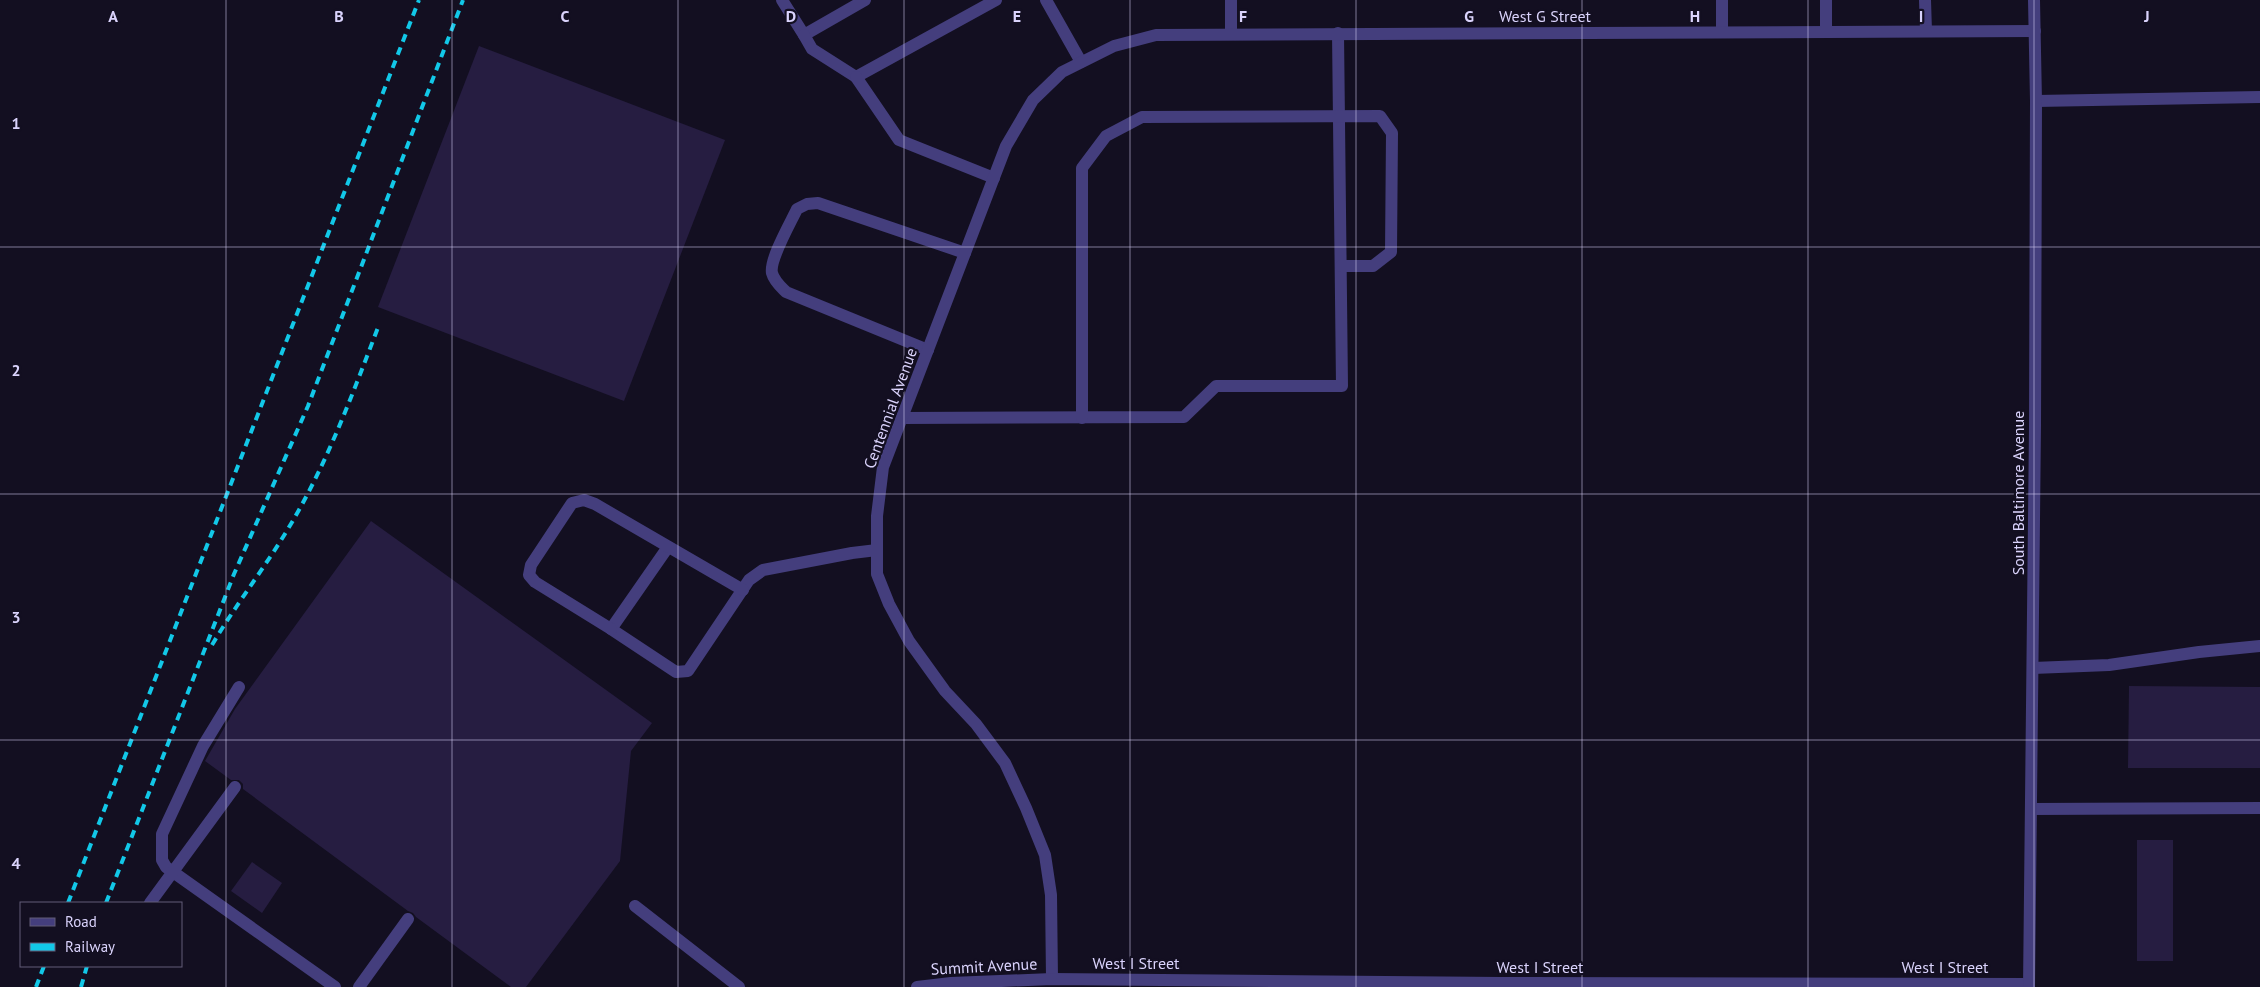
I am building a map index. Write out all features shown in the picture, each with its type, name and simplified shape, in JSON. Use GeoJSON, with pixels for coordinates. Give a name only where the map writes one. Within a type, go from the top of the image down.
{"type":"FeatureCollection","features":[{"type":"Feature","properties":{"kind":"street"},"geometry":{"type":"LineString","coordinates":[[782,0],[812,49],[856,77],[899,140],[994,178]]}},
{"type":"Feature","properties":{"kind":"street"},"geometry":{"type":"LineString","coordinates":[[804,35],[865,0]]}},
{"type":"Feature","properties":{"kind":"street"},"geometry":{"type":"LineString","coordinates":[[856,77],[996,0]]}},
{"type":"Feature","properties":{"kind":"street"},"geometry":{"type":"LineString","coordinates":[[1046,0],[1081,62]]}},
{"type":"Feature","properties":{"kind":"street"},"geometry":{"type":"LineString","coordinates":[[1230,0],[1231,34]]}},
{"type":"Feature","properties":{"kind":"street"},"geometry":{"type":"LineString","coordinates":[[1722,0],[1722,32]]}},
{"type":"Feature","properties":{"kind":"street"},"geometry":{"type":"LineString","coordinates":[[1826,0],[1826,31]]}},
{"type":"Feature","properties":{"kind":"street"},"geometry":{"type":"LineString","coordinates":[[1925,0],[1926,31]]}},
{"type":"Feature","properties":{"kind":"street","name":"South Baltimore Avenue"},"geometry":{"type":"LineString","coordinates":[[2029,985],[2032,809],[2036,101],[2034,0]]}},
{"type":"Feature","properties":{"kind":"street","name":"West G Street"},"geometry":{"type":"LineString","coordinates":[[1062,72],[1114,46],[1156,35],[2035,31]]}},
{"type":"Feature","properties":{"kind":"street"},"geometry":{"type":"LineString","coordinates":[[902,418],[1184,417],[1216,386],[1342,386],[1338,33]]}},
{"type":"Feature","properties":{"kind":"street","name":"Centennial Avenue"},"geometry":{"type":"LineString","coordinates":[[1052,979],[1051,895],[1045,855],[1005,763],[976,724],[945,691],[909,641],[889,604],[877,574],[877,516],[883,467],[1006,146],[1033,100],[1062,72]]}},
{"type":"Feature","properties":{"kind":"street"},"geometry":{"type":"LineString","coordinates":[[2036,101],[2260,97]]}},
{"type":"Feature","properties":{"kind":"street"},"geometry":{"type":"LineString","coordinates":[[1082,418],[1082,168],[1106,136],[1142,117],[1380,116],[1392,133],[1391,252],[1373,266],[1341,266]]}},
{"type":"Feature","properties":{"kind":"street"},"geometry":{"type":"LineString","coordinates":[[928,350],[786,292],[778,284],[772,272],[773,261],[796,209],[807,204],[818,203],[965,253]]}},
{"type":"Feature","properties":{"kind":"street"},"geometry":{"type":"LineString","coordinates":[[743,590],[595,504],[584,500],[572,503],[531,565],[529,575],[535,582],[676,672],[688,671],[743,590],[749,580],[763,570],[877,550]]}},
{"type":"Feature","properties":{"kind":"street"},"geometry":{"type":"LineString","coordinates":[[611,629],[668,547]]}},
{"type":"Feature","properties":{"kind":"street"},"geometry":{"type":"LineString","coordinates":[[2033,668],[2109,665],[2199,652],[2260,646]]}},
{"type":"Feature","properties":{"kind":"street"},"geometry":{"type":"LineString","coordinates":[[239,687],[203,746],[162,834],[162,860],[173,871],[335,987]]}},
{"type":"Feature","properties":{"kind":"street"},"geometry":{"type":"LineString","coordinates":[[151,902],[235,787]]}},
{"type":"Feature","properties":{"kind":"street"},"geometry":{"type":"LineString","coordinates":[[2032,809],[2260,808]]}},
{"type":"Feature","properties":{"kind":"street"},"geometry":{"type":"LineString","coordinates":[[635,906],[739,987]]}},
{"type":"Feature","properties":{"kind":"street"},"geometry":{"type":"LineString","coordinates":[[359,987],[408,919]]}},
{"type":"Feature","properties":{"kind":"street","name":"West I Street"},"geometry":{"type":"LineString","coordinates":[[1052,979],[1078,983],[2029,985]]}},
{"type":"Feature","properties":{"kind":"street","name":"Summit Avenue"},"geometry":{"type":"LineString","coordinates":[[917,987],[1052,979]]}},
{"type":"Feature","properties":{"kind":"building"},"geometry":{"type":"Polygon","coordinates":[[[479,46],[725,140],[624,401],[378,307],[479,46]]]}},
{"type":"Feature","properties":{"kind":"building"},"geometry":{"type":"Polygon","coordinates":[[[371,521],[652,723],[631,751],[620,861],[526,987],[511,987],[243,789],[243,784],[239,780],[231,780],[205,761],[235,709],[371,521]]]}},
{"type":"Feature","properties":{"kind":"building"},"geometry":{"type":"Polygon","coordinates":[[[2129,686],[2260,687],[2260,768],[2128,768],[2129,686]]]}},
{"type":"Feature","properties":{"kind":"building"},"geometry":{"type":"Polygon","coordinates":[[[2137,840],[2173,840],[2173,961],[2137,961],[2137,840]]]}},
{"type":"Feature","properties":{"kind":"building"},"geometry":{"type":"Polygon","coordinates":[[[252,862],[282,883],[262,913],[231,891],[252,862]]]}},
{"type":"Feature","properties":{"kind":"railway"},"geometry":{"type":"LineString","coordinates":[[68,902],[419,0]]}},
{"type":"Feature","properties":{"kind":"railway"},"geometry":{"type":"LineString","coordinates":[[106,902],[234,574],[308,406],[463,0]]}},
{"type":"Feature","properties":{"kind":"railway"},"geometry":{"type":"LineString","coordinates":[[212,645],[265,565],[308,494],[341,422],[379,325]]}},
{"type":"Feature","properties":{"kind":"railway"},"geometry":{"type":"LineString","coordinates":[[36,987],[44,967]]}},
{"type":"Feature","properties":{"kind":"railway"},"geometry":{"type":"LineString","coordinates":[[81,987],[87,967]]}}]}
